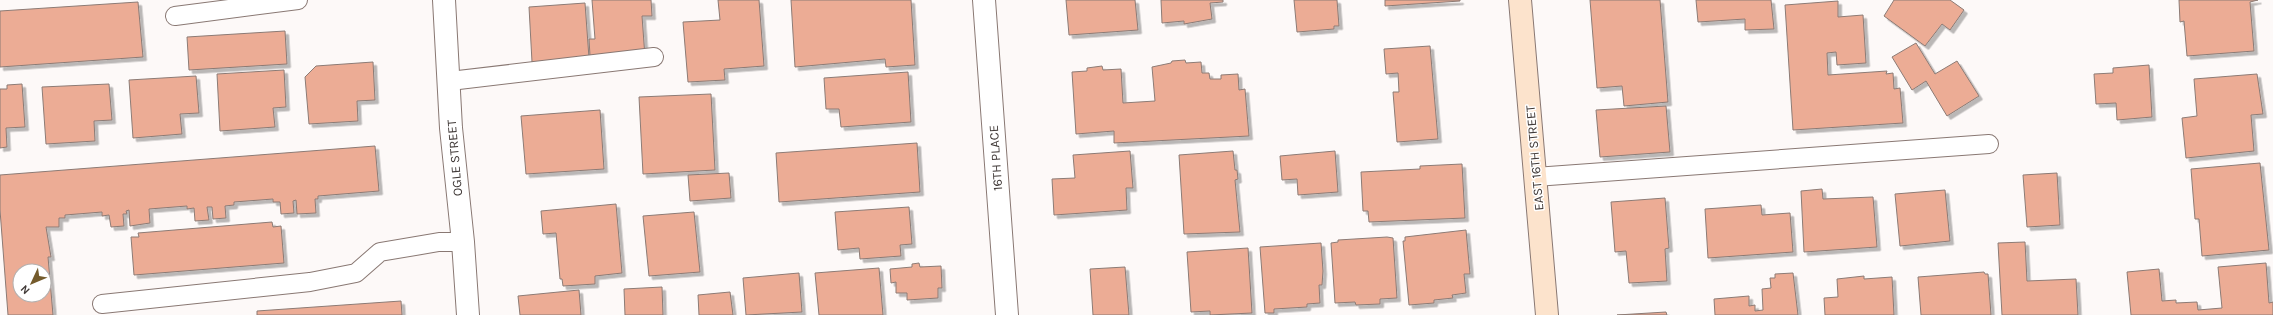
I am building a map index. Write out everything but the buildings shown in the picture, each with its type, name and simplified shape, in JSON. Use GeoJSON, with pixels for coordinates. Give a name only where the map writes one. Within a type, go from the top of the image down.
{"type":"FeatureCollection","features":[{"type":"Feature","properties":{"kind":"street","name":"OGLE STREET"},"geometry":{"type":"LineString","coordinates":[[444,0],[450,81],[450,128],[463,242],[468,315]]}},
{"type":"Feature","properties":{"kind":"street","name":"16TH PLACE"},"geometry":{"type":"LineString","coordinates":[[984,0],[1007,315]]}},
{"type":"Feature","properties":{"kind":"street","name":"EAST 16TH STREET"},"geometry":{"type":"LineString","coordinates":[[1520,0],[1547,315]]}},
{"type":"Feature","properties":{"kind":"lane"},"geometry":{"type":"LineString","coordinates":[[175,16],[298,0]]}},
{"type":"Feature","properties":{"kind":"lane"},"geometry":{"type":"LineString","coordinates":[[450,81],[654,57]]}},
{"type":"Feature","properties":{"kind":"lane"},"geometry":{"type":"LineString","coordinates":[[1535,177],[1989,144]]}},
{"type":"Feature","properties":{"kind":"lane"},"geometry":{"type":"LineString","coordinates":[[102,304],[310,282],[356,272],[380,252],[439,242],[463,242]]}},
{"type":"Feature","properties":{"kind":"lane"},"geometry":{"type":"LineString","coordinates":[[1541,315],[1547,315]]}}]}
